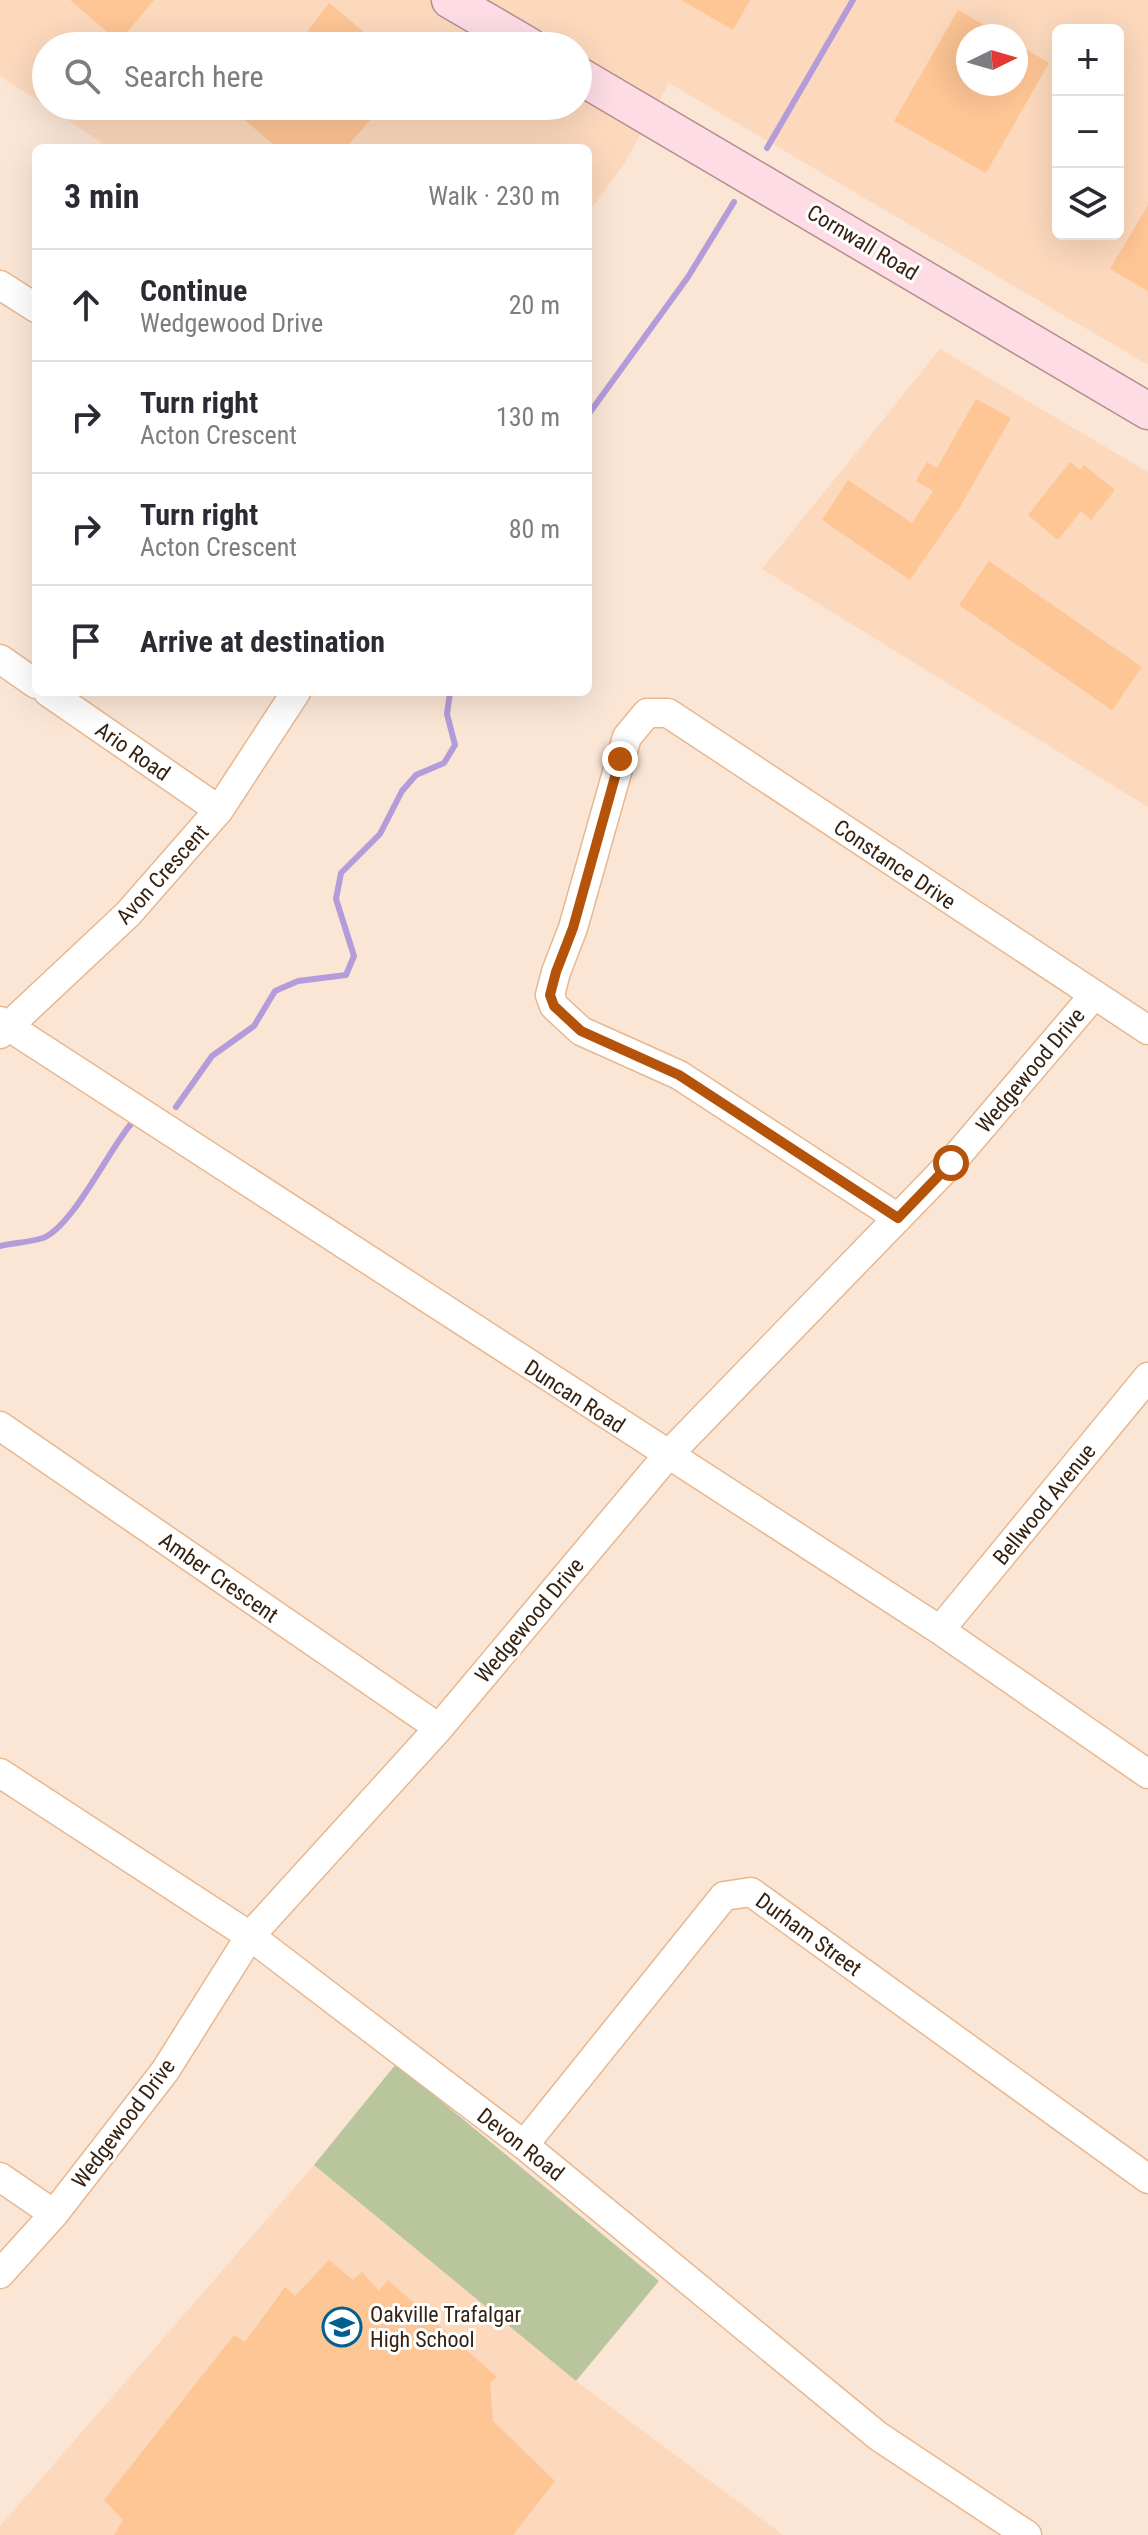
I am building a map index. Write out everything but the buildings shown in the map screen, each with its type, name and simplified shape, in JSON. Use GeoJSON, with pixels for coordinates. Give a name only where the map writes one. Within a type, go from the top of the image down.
{"type":"FeatureCollection","features":[{"type":"Feature","properties":{"kind":"main road"},"geometry":{"type":"LineString","coordinates":[[450,0],[505,32]]}},
{"type":"Feature","properties":{"kind":"main road","name":"Cornwall Road"},"geometry":{"type":"LineString","coordinates":[[592,83],[1148,411]]}},
{"type":"Feature","properties":{"kind":"street"},"geometry":{"type":"LineString","coordinates":[[0,285],[32,305]]}},
{"type":"Feature","properties":{"kind":"street"},"geometry":{"type":"LineString","coordinates":[[0,659],[32,681]]}},
{"type":"Feature","properties":{"kind":"street","name":"Ario Road"},"geometry":{"type":"LineString","coordinates":[[54,696],[219,810]]}},
{"type":"Feature","properties":{"kind":"street","name":"Avon Crescent"},"geometry":{"type":"LineString","coordinates":[[3,1028],[128,914],[219,810],[293,696]]}},
{"type":"Feature","properties":{"kind":"street","name":"Constance Drive"},"geometry":{"type":"LineString","coordinates":[[898,1218],[679,1075],[581,1031],[554,1006],[550,995],[556,972],[573,928],[627,737],[647,713],[668,713],[1148,1030]]}},
{"type":"Feature","properties":{"kind":"street","name":"Wedgewood Drive"},"geometry":{"type":"LineString","coordinates":[[0,2274],[54,2214],[165,2071],[250,1936],[439,1728],[667,1456],[951,1163],[1094,995]]}},
{"type":"Feature","properties":{"kind":"street","name":"Duncan Road"},"geometry":{"type":"LineString","coordinates":[[3,1028],[940,1630],[1148,1774]]}},
{"type":"Feature","properties":{"kind":"street","name":"Bellwood Avenue"},"geometry":{"type":"LineString","coordinates":[[940,1630],[1145,1386]]}},
{"type":"Feature","properties":{"kind":"street","name":"Amber Crescent"},"geometry":{"type":"LineString","coordinates":[[0,1426],[439,1728]]}},
{"type":"Feature","properties":{"kind":"street","name":"Devon Road"},"geometry":{"type":"LineString","coordinates":[[0,1773],[250,1936],[524,2145],[878,2436],[1027,2535]]}},
{"type":"Feature","properties":{"kind":"street","name":"Durham Street"},"geometry":{"type":"LineString","coordinates":[[524,2145],[724,1896],[751,1892],[1148,2179]]}},
{"type":"Feature","properties":{"kind":"street"},"geometry":{"type":"LineString","coordinates":[[0,2177],[54,2214]]}},
{"type":"Feature","properties":{"kind":"shaded area"},"geometry":{"type":"Polygon","coordinates":[[[0,0],[1148,0],[1148,365],[669,83],[623,166],[592,208],[592,144],[104,144],[67,120],[592,120],[592,32],[32,32],[32,97],[0,76],[0,0]]]}},
{"type":"Feature","properties":{"kind":"shaded area"},"geometry":{"type":"Polygon","coordinates":[[[940,349],[1148,472],[1148,807],[762,569],[940,349]]]}},
{"type":"Feature","properties":{"kind":"shaded area","name":"Oakville Trafalgar High School"},"geometry":{"type":"Polygon","coordinates":[[[314,2165],[576,2381],[783,2535],[0,2535],[0,2526],[314,2165]]]}},
{"type":"Feature","properties":{"kind":"green space"},"geometry":{"type":"Polygon","coordinates":[[[396,2064],[659,2281],[576,2381],[314,2165],[396,2064]]]}},
{"type":"Feature","properties":{"kind":"waterway"},"geometry":{"type":"LineString","coordinates":[[767,148],[853,0]]}},
{"type":"Feature","properties":{"kind":"waterway"},"geometry":{"type":"LineString","coordinates":[[592,409],[688,277],[734,202]]}},
{"type":"Feature","properties":{"kind":"waterway"},"geometry":{"type":"LineString","coordinates":[[176,1107],[212,1056],[254,1026],[275,991],[298,981],[346,975],[354,956],[336,899],[341,873],[380,834],[402,791],[416,775],[444,763],[455,745],[447,714],[449,696]]}},
{"type":"Feature","properties":{"kind":"waterway"},"geometry":{"type":"LineString","coordinates":[[0,1246],[33,1241],[54,1231],[78,1204],[131,1124]]}},
{"type":"Feature","properties":{"kind":"place","name":"Oakville Trafalgar High School"},"geometry":{"type":"Point","coordinates":[342,2327]}},
{"type":"Feature","properties":{"kind":"route"},"geometry":{"type":"LineString","coordinates":[[620,759],[573,928],[556,972],[550,995],[554,1006],[581,1031],[679,1075],[898,1218],[951,1163]]}}]}
